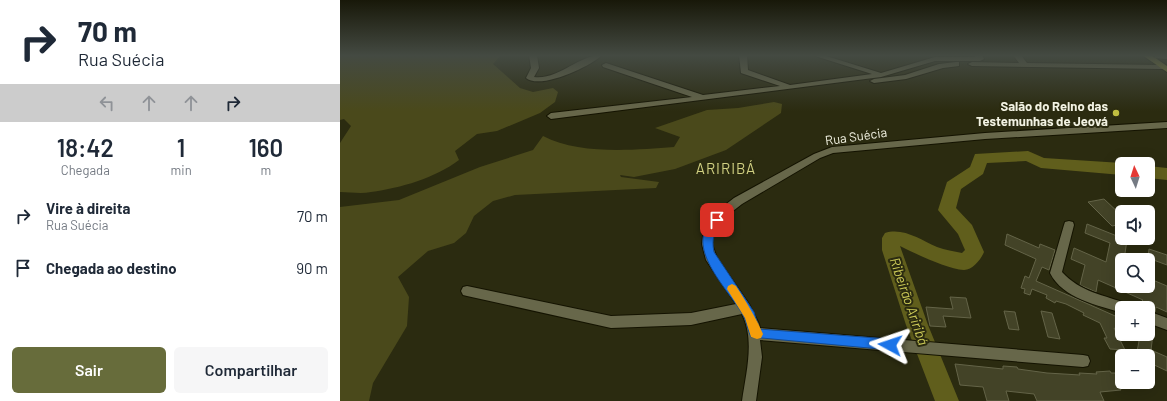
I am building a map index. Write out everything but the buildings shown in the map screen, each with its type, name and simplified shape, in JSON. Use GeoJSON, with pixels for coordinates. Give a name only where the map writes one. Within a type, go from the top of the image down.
{"type":"FeatureCollection","features":[{"type":"Feature","properties":{"kind":"street"},"geometry":{"type":"LineString","coordinates":[[532,74],[530,78],[537,79],[559,74]]}},
{"type":"Feature","properties":{"kind":"street"},"geometry":{"type":"LineString","coordinates":[[632,74],[705,98]]}},
{"type":"Feature","properties":{"kind":"street"},"geometry":{"type":"LineString","coordinates":[[752,74],[791,88]]}},
{"type":"Feature","properties":{"kind":"street"},"geometry":{"type":"LineString","coordinates":[[551,116],[791,88],[881,74]]}},
{"type":"Feature","properties":{"kind":"street"},"geometry":{"type":"LineString","coordinates":[[849,83],[906,77],[917,74]]}},
{"type":"Feature","properties":{"kind":"street","name":"Rua Suécia"},"geometry":{"type":"LineString","coordinates":[[749,401],[755,366],[755,334],[750,316],[712,260],[707,244],[708,232],[720,215],[738,200],[824,152],[842,148],[1167,125]]}},
{"type":"Feature","properties":{"kind":"street"},"geometry":{"type":"LineString","coordinates":[[1069,225],[1056,273],[1064,283],[1094,300],[1115,306]]}},
{"type":"Feature","properties":{"kind":"street"},"geometry":{"type":"LineString","coordinates":[[467,291],[610,322],[691,319],[745,308]]}},
{"type":"Feature","properties":{"kind":"street"},"geometry":{"type":"LineString","coordinates":[[1155,320],[1167,324]]}},
{"type":"Feature","properties":{"kind":"street"},"geometry":{"type":"LineString","coordinates":[[755,334],[1083,361]]}},
{"type":"Feature","properties":{"kind":"shaded area"},"geometry":{"type":"Polygon","coordinates":[[[340,74],[504,74],[520,88],[533,92],[553,88],[558,92],[555,102],[540,113],[497,131],[477,134],[455,151],[459,160],[439,172],[406,185],[363,193],[340,192],[340,143],[351,126],[344,119],[340,120],[340,74]]]}},
{"type":"Feature","properties":{"kind":"shaded area"},"geometry":{"type":"Polygon","coordinates":[[[774,102],[782,104],[781,113],[726,150],[675,169],[634,177],[620,175],[621,177],[659,182],[656,188],[515,195],[493,201],[474,216],[466,233],[454,243],[428,251],[398,277],[409,297],[407,326],[373,383],[369,401],[340,401],[340,207],[399,200],[480,167],[533,150],[543,136],[557,142],[590,149],[624,150],[674,147],[680,137],[655,128],[707,110],[738,108],[774,102]]]}},
{"type":"Feature","properties":{"kind":"waterway","name":"Ribeirão Ariribá"},"geometry":{"type":"LineString","coordinates":[[947,401],[917,325],[891,250],[891,238],[902,239],[935,254],[965,262],[975,252],[966,230],[947,210],[953,186],[977,170],[981,158],[1028,156],[1041,163],[1115,168]]}},
{"type":"Feature","properties":{"kind":"waterway","name":"Ribeirão Ariribá"},"geometry":{"type":"LineString","coordinates":[[1155,173],[1167,174]]}},
{"type":"Feature","properties":{"kind":"slow traffic"},"geometry":{"type":"LineString","coordinates":[[732,289],[750,316],[755,334],[757,334]]}},
{"type":"Feature","properties":{"kind":"place","name":"Salão do Reino das Testemunhas de Jeová"},"geometry":{"type":"Point","coordinates":[1116,113]}},
{"type":"Feature","properties":{"kind":"district","name":"ARIRIBÁ"},"geometry":{"type":"Point","coordinates":[726,169]}},
{"type":"Feature","properties":{"kind":"route"},"geometry":{"type":"LineString","coordinates":[[717,220],[708,232],[707,244],[709,252],[712,260],[750,316],[755,334],[890,345]]}}]}
